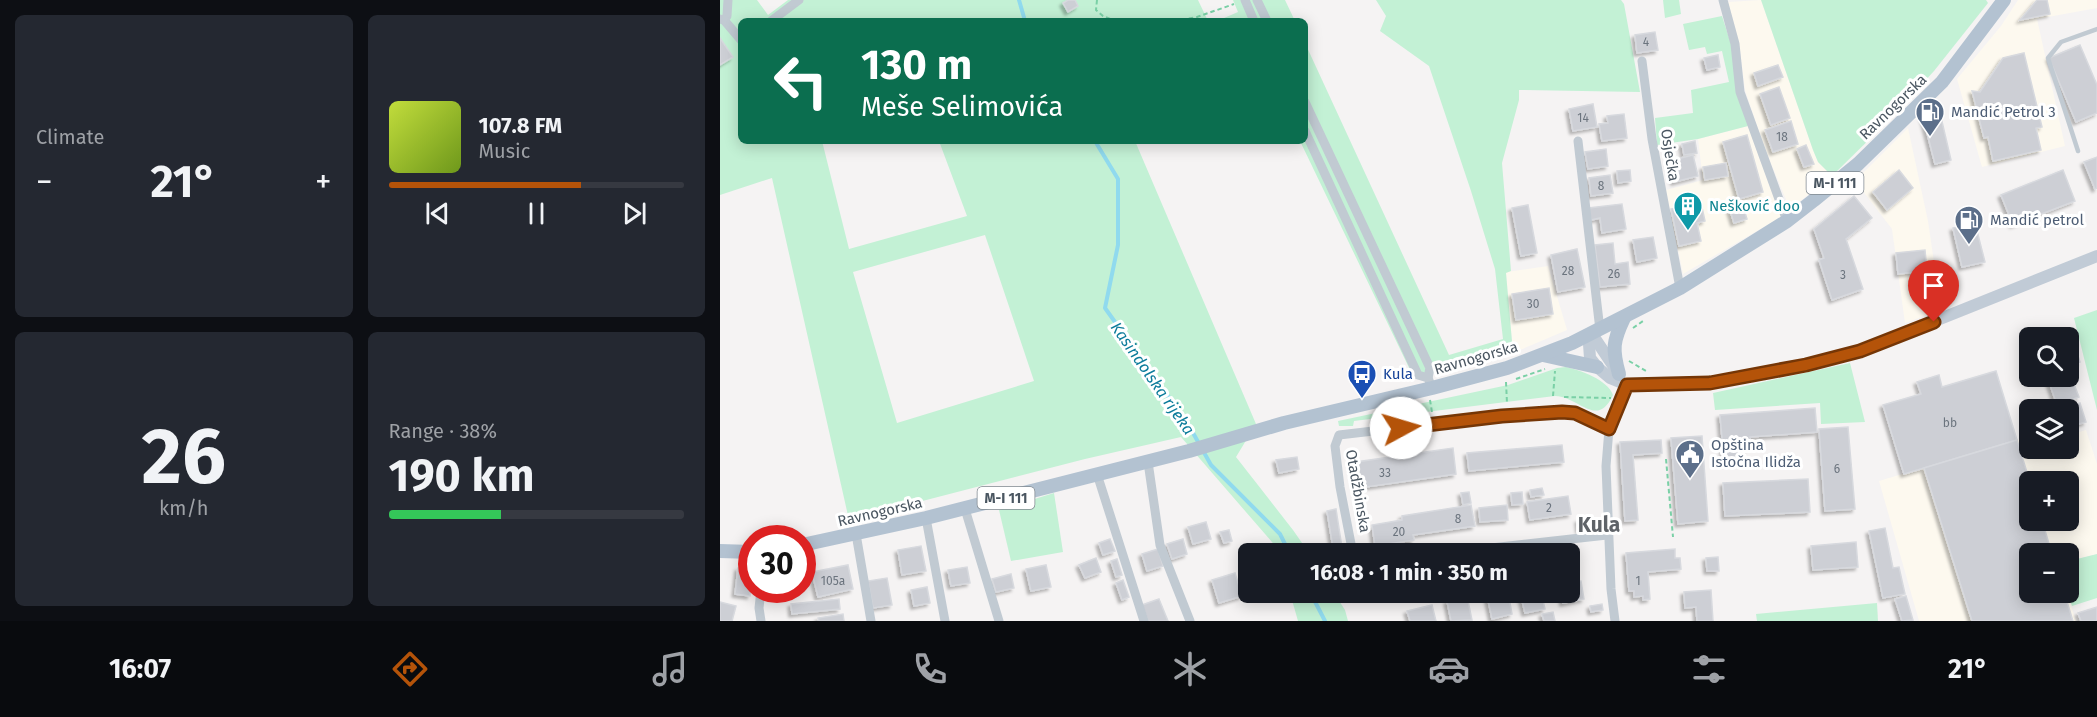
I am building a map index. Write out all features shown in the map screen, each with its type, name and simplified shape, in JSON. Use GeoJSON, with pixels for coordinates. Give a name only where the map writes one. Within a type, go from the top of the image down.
{"type":"FeatureCollection","features":[{"type":"Feature","properties":{"kind":"main road","name":"Ravnogorska"},"geometry":{"type":"LineString","coordinates":[[816,542],[926,519],[1190,451],[1284,423],[1508,368],[1596,332],[1680,288],[1787,221],[1858,164],[1942,82],[2004,0]]}},
{"type":"Feature","properties":{"kind":"main road"},"geometry":{"type":"LineString","coordinates":[[1596,332],[1589,352],[1590,358],[1610,378],[1710,383],[1806,365],[1860,351],[2097,256]]}},
{"type":"Feature","properties":{"kind":"main road"},"geometry":{"type":"LineString","coordinates":[[1623,379],[1613,349],[1624,318]]}},
{"type":"Feature","properties":{"kind":"main road"},"geometry":{"type":"LineString","coordinates":[[1596,332],[1623,379]]}},
{"type":"Feature","properties":{"kind":"main road"},"geometry":{"type":"LineString","coordinates":[[1543,355],[1597,367]]}},
{"type":"Feature","properties":{"kind":"main road"},"geometry":{"type":"LineString","coordinates":[[720,551],[738,552]]}},
{"type":"Feature","properties":{"kind":"street"},"geometry":{"type":"LineString","coordinates":[[728,0],[727,16],[722,19],[738,37]]}},
{"type":"Feature","properties":{"kind":"street"},"geometry":{"type":"LineString","coordinates":[[775,18],[799,0]]}},
{"type":"Feature","properties":{"kind":"street"},"geometry":{"type":"LineString","coordinates":[[1245,0],[1253,18]]}},
{"type":"Feature","properties":{"kind":"street"},"geometry":{"type":"LineString","coordinates":[[1257,0],[1266,18]]}},
{"type":"Feature","properties":{"kind":"street"},"geometry":{"type":"LineString","coordinates":[[1723,0],[1735,44],[1740,92],[1787,221]]}},
{"type":"Feature","properties":{"kind":"street","name":"Osječka"},"geometry":{"type":"LineString","coordinates":[[1642,61],[1652,139],[1680,288]]}},
{"type":"Feature","properties":{"kind":"street"},"geometry":{"type":"LineString","coordinates":[[1308,108],[1430,368],[1430,388]]}},
{"type":"Feature","properties":{"kind":"street"},"geometry":{"type":"LineString","coordinates":[[1308,137],[1418,375],[1430,388]]}},
{"type":"Feature","properties":{"kind":"street"},"geometry":{"type":"LineString","coordinates":[[1578,141],[1596,332]]}},
{"type":"Feature","properties":{"kind":"street"},"geometry":{"type":"LineString","coordinates":[[1615,621],[1607,535],[1605,466],[1609,429],[1623,379]]}},
{"type":"Feature","properties":{"kind":"street","name":"Otadžbinska"},"geometry":{"type":"LineString","coordinates":[[1351,543],[1335,446],[1339,435],[1502,416],[1562,412],[1575,413],[1609,429]]}},
{"type":"Feature","properties":{"kind":"street"},"geometry":{"type":"LineString","coordinates":[[1148,462],[1160,545],[1190,621]]}},
{"type":"Feature","properties":{"kind":"street"},"geometry":{"type":"LineString","coordinates":[[1097,474],[1144,621]]}},
{"type":"Feature","properties":{"kind":"street"},"geometry":{"type":"LineString","coordinates":[[965,508],[999,621]]}},
{"type":"Feature","properties":{"kind":"street"},"geometry":{"type":"LineString","coordinates":[[926,519],[945,621]]}},
{"type":"Feature","properties":{"kind":"street"},"geometry":{"type":"LineString","coordinates":[[856,534],[871,621]]}},
{"type":"Feature","properties":{"kind":"street"},"geometry":{"type":"LineString","coordinates":[[1535,543],[1607,535]]}},
{"type":"Feature","properties":{"kind":"street"},"geometry":{"type":"LineString","coordinates":[[760,603],[761,621]]}},
{"type":"Feature","properties":{"kind":"lane"},"geometry":{"type":"LineString","coordinates":[[2078,151],[2048,58],[2061,42],[2097,29]]}},
{"type":"Feature","properties":{"kind":"path"},"geometry":{"type":"LineString","coordinates":[[1097,0],[1096,10],[1108,18]]}},
{"type":"Feature","properties":{"kind":"path"},"geometry":{"type":"LineString","coordinates":[[1191,18],[1234,4]]}},
{"type":"Feature","properties":{"kind":"path"},"geometry":{"type":"LineString","coordinates":[[1626,359],[1650,373]]}},
{"type":"Feature","properties":{"kind":"path"},"geometry":{"type":"LineString","coordinates":[[1553,396],[1555,365]]}},
{"type":"Feature","properties":{"kind":"path"},"geometry":{"type":"LineString","coordinates":[[1507,403],[1506,382],[1545,369]]}},
{"type":"Feature","properties":{"kind":"path"},"geometry":{"type":"LineString","coordinates":[[1430,388],[1429,398],[1432,412]]}},
{"type":"Feature","properties":{"kind":"path"},"geometry":{"type":"LineString","coordinates":[[1564,398],[1614,398]]}},
{"type":"Feature","properties":{"kind":"path"},"geometry":{"type":"LineString","coordinates":[[1666,459],[1673,537]]}},
{"type":"Feature","properties":{"kind":"shaded area"},"geometry":{"type":"Polygon","coordinates":[[[1761,0],[1813,150],[1818,162],[1832,176],[1790,209],[1765,149],[1745,90],[1739,42],[1728,2],[1761,0]]]}},
{"type":"Feature","properties":{"kind":"shaded area"},"geometry":{"type":"Polygon","coordinates":[[[2018,0],[2097,0],[2097,8],[2037,19],[2065,146],[1982,167],[1957,79],[2001,26],[2018,0]]]}},
{"type":"Feature","properties":{"kind":"shaded area"},"geometry":{"type":"Polygon","coordinates":[[[1748,126],[1781,217],[1683,274],[1666,190],[1703,180],[1698,139],[1748,126]]]}},
{"type":"Feature","properties":{"kind":"shaded area"},"geometry":{"type":"Polygon","coordinates":[[[1908,128],[1928,221],[1941,310],[1905,323],[1892,229],[1855,181],[1908,128]]]}},
{"type":"Feature","properties":{"kind":"shaded area"},"geometry":{"type":"Polygon","coordinates":[[[1548,266],[1567,330],[1513,353],[1506,272],[1548,266]]]}},
{"type":"Feature","properties":{"kind":"shaded area"},"geometry":{"type":"Polygon","coordinates":[[[2086,430],[2097,464],[2097,554],[2079,558],[2079,543],[2019,543],[2019,603],[2070,603],[2076,621],[1919,621],[1879,481],[2019,439],[2019,459],[2079,459],[2079,432],[2086,430]]]}},
{"type":"Feature","properties":{"kind":"green space"},"geometry":{"type":"Polygon","coordinates":[[[720,0],[757,0],[768,15],[788,0],[1198,0],[1207,18],[738,18],[738,144],[823,144],[849,249],[967,216],[940,144],[1136,144],[1256,424],[1236,457],[1302,543],[1273,543],[1181,437],[1085,459],[849,520],[772,178],[720,195],[720,0]],[[985,235],[853,272],[897,423],[1034,381],[985,235]]]}},
{"type":"Feature","properties":{"kind":"green space"},"geometry":{"type":"Polygon","coordinates":[[[1233,0],[1285,0],[1294,18],[1224,18],[1238,12],[1233,0]]]}},
{"type":"Feature","properties":{"kind":"green space"},"geometry":{"type":"Polygon","coordinates":[[[1376,0],[1621,0],[1624,4],[1640,92],[1519,90],[1519,100],[1502,163],[1511,271],[1506,273],[1513,353],[1449,370],[1413,376],[1301,144],[1308,144],[1308,50],[1449,355],[1503,339],[1495,269],[1429,66],[1380,31],[1386,16],[1376,0]]]}},
{"type":"Feature","properties":{"kind":"green space"},"geometry":{"type":"Polygon","coordinates":[[[1663,0],[1679,0],[1681,14],[1665,18],[1663,0]]]}},
{"type":"Feature","properties":{"kind":"green space"},"geometry":{"type":"Polygon","coordinates":[[[1761,0],[1986,0],[1988,3],[1934,71],[1890,119],[1832,176],[1818,162],[1813,150],[1761,0]]]}},
{"type":"Feature","properties":{"kind":"green space"},"geometry":{"type":"Polygon","coordinates":[[[1722,16],[1733,50],[1748,126],[1698,139],[1657,145],[1655,118],[1693,113],[1691,90],[1729,82],[1722,51],[1707,54],[1705,47],[1689,50],[1683,24],[1722,16]]]}},
{"type":"Feature","properties":{"kind":"green space"},"geometry":{"type":"Polygon","coordinates":[[[2097,310],[2097,410],[2079,338],[2079,327],[2076,327],[2074,318],[2097,310]]]}},
{"type":"Feature","properties":{"kind":"green space"},"geometry":{"type":"Polygon","coordinates":[[[1850,363],[1865,422],[1821,424],[1820,403],[1715,410],[1713,393],[1850,363]]]}},
{"type":"Feature","properties":{"kind":"green space"},"geometry":{"type":"Polygon","coordinates":[[[1566,367],[1586,373],[1606,385],[1613,395],[1607,405],[1601,410],[1594,411],[1555,396],[1354,421],[1353,426],[1339,426],[1338,421],[1508,385],[1566,367]]]}},
{"type":"Feature","properties":{"kind":"green space"},"geometry":{"type":"Polygon","coordinates":[[[1054,493],[1063,552],[1011,561],[999,510],[1054,493]]]}},
{"type":"Feature","properties":{"kind":"green space"},"geometry":{"type":"Polygon","coordinates":[[[2097,554],[2097,598],[2072,606],[2071,603],[2079,603],[2079,558],[2097,554]]]}},
{"type":"Feature","properties":{"kind":"green space"},"geometry":{"type":"Polygon","coordinates":[[[1293,603],[1340,603],[1348,621],[1298,621],[1293,603]]]}},
{"type":"Feature","properties":{"kind":"green space"},"geometry":{"type":"Polygon","coordinates":[[[1877,603],[1878,621],[1757,621],[1756,614],[1877,603]]]}},
{"type":"Feature","properties":{"kind":"building"},"geometry":{"type":"Polygon","coordinates":[[[1075,0],[1078,6],[1068,12],[1063,3],[1075,0]]]}},
{"type":"Feature","properties":{"kind":"building"},"geometry":{"type":"Polygon","coordinates":[[[2037,0],[2047,0],[2050,14],[2020,20],[2037,0]]]}},
{"type":"Feature","properties":{"kind":"building"},"geometry":{"type":"Polygon","coordinates":[[[1655,32],[1658,50],[1637,53],[1635,35],[1655,32]]]}},
{"type":"Feature","properties":{"kind":"building"},"geometry":{"type":"Polygon","coordinates":[[[720,38],[733,57],[720,65],[720,38]]]}},
{"type":"Feature","properties":{"kind":"building"},"geometry":{"type":"Polygon","coordinates":[[[2080,45],[2097,85],[2097,113],[2076,122],[2049,58],[2080,45]]]}},
{"type":"Feature","properties":{"kind":"building"},"geometry":{"type":"Polygon","coordinates":[[[2024,53],[2042,127],[2036,128],[2041,150],[1993,161],[1988,137],[1984,138],[1972,91],[1980,92],[2003,58],[2024,53]]]}},
{"type":"Feature","properties":{"kind":"building"},"geometry":{"type":"Polygon","coordinates":[[[1718,55],[1720,67],[1707,70],[1704,58],[1718,55]]]}},
{"type":"Feature","properties":{"kind":"building"},"geometry":{"type":"Polygon","coordinates":[[[1778,65],[1783,77],[1758,86],[1754,73],[1778,65]]]}},
{"type":"Feature","properties":{"kind":"building"},"geometry":{"type":"Polygon","coordinates":[[[1779,87],[1790,118],[1771,125],[1760,94],[1779,87]]]}},
{"type":"Feature","properties":{"kind":"building"},"geometry":{"type":"Polygon","coordinates":[[[1593,104],[1597,127],[1573,131],[1569,109],[1593,104]]]}},
{"type":"Feature","properties":{"kind":"building"},"geometry":{"type":"Polygon","coordinates":[[[1940,113],[1951,160],[1935,164],[1923,117],[1940,113]]]}},
{"type":"Feature","properties":{"kind":"building"},"geometry":{"type":"Polygon","coordinates":[[[1624,114],[1627,138],[1602,141],[1599,124],[1608,123],[1607,116],[1624,114]]]}},
{"type":"Feature","properties":{"kind":"building"},"geometry":{"type":"Polygon","coordinates":[[[1791,121],[1798,144],[1773,152],[1765,130],[1791,121]]]}},
{"type":"Feature","properties":{"kind":"building"},"geometry":{"type":"Polygon","coordinates":[[[1747,135],[1763,192],[1739,199],[1723,142],[1747,135]]]}},
{"type":"Feature","properties":{"kind":"building"},"geometry":{"type":"Polygon","coordinates":[[[1695,141],[1697,153],[1684,155],[1682,144],[1695,141]]]}},
{"type":"Feature","properties":{"kind":"building"},"geometry":{"type":"Polygon","coordinates":[[[1806,145],[1814,164],[1804,167],[1797,149],[1806,145]]]}},
{"type":"Feature","properties":{"kind":"building"},"geometry":{"type":"Polygon","coordinates":[[[1606,149],[1608,166],[1588,169],[1585,152],[1606,149]]]}},
{"type":"Feature","properties":{"kind":"building"},"geometry":{"type":"Polygon","coordinates":[[[1693,155],[1698,176],[1674,182],[1669,161],[1693,155]]]}},
{"type":"Feature","properties":{"kind":"building"},"geometry":{"type":"Polygon","coordinates":[[[2097,157],[2097,188],[2095,189],[2084,162],[2097,157]]]}},
{"type":"Feature","properties":{"kind":"building"},"geometry":{"type":"Polygon","coordinates":[[[1726,163],[1728,176],[1705,180],[1703,167],[1726,163]]]}},
{"type":"Feature","properties":{"kind":"building"},"geometry":{"type":"Polygon","coordinates":[[[1630,170],[1631,181],[1618,183],[1617,171],[1630,170]]]}},
{"type":"Feature","properties":{"kind":"building"},"geometry":{"type":"Polygon","coordinates":[[[1899,170],[1913,188],[1887,210],[1873,192],[1899,170]]]}},
{"type":"Feature","properties":{"kind":"building"},"geometry":{"type":"Polygon","coordinates":[[[2063,170],[2075,201],[2013,225],[2001,195],[2063,170]]]}},
{"type":"Feature","properties":{"kind":"building"},"geometry":{"type":"Polygon","coordinates":[[[1610,175],[1613,193],[1591,196],[1589,178],[1610,175]]]}},
{"type":"Feature","properties":{"kind":"building"},"geometry":{"type":"Polygon","coordinates":[[[1854,196],[1872,218],[1846,239],[1863,289],[1832,300],[1819,260],[1824,258],[1814,229],[1854,196]]]}},
{"type":"Feature","properties":{"kind":"building","name":"Nešković doo"},"geometry":{"type":"Polygon","coordinates":[[[1701,203],[1705,221],[1697,223],[1701,241],[1679,246],[1671,209],[1701,203]]]}},
{"type":"Feature","properties":{"kind":"building"},"geometry":{"type":"Polygon","coordinates":[[[1742,203],[1747,219],[1734,223],[1729,207],[1742,203]]]}},
{"type":"Feature","properties":{"kind":"building"},"geometry":{"type":"Polygon","coordinates":[[[1622,204],[1626,229],[1602,233],[1600,218],[1591,220],[1589,208],[1622,204]]]}},
{"type":"Feature","properties":{"kind":"building"},"geometry":{"type":"Polygon","coordinates":[[[1528,205],[1537,253],[1521,256],[1512,208],[1528,205]]]}},
{"type":"Feature","properties":{"kind":"building","name":"Mandić petrol"},"geometry":{"type":"Polygon","coordinates":[[[1975,223],[1985,262],[1962,267],[1953,228],[1975,223]]]}},
{"type":"Feature","properties":{"kind":"building"},"geometry":{"type":"Polygon","coordinates":[[[1653,237],[1657,258],[1637,262],[1633,240],[1653,237]]]}},
{"type":"Feature","properties":{"kind":"building"},"geometry":{"type":"Polygon","coordinates":[[[1613,243],[1615,264],[1628,262],[1630,284],[1600,287],[1595,245],[1613,243]]]}},
{"type":"Feature","properties":{"kind":"building"},"geometry":{"type":"Polygon","coordinates":[[[1577,249],[1585,287],[1558,292],[1551,255],[1577,249]]]}},
{"type":"Feature","properties":{"kind":"building"},"geometry":{"type":"Polygon","coordinates":[[[1925,250],[1927,271],[1898,274],[1896,253],[1925,250]]]}},
{"type":"Feature","properties":{"kind":"building"},"geometry":{"type":"Polygon","coordinates":[[[1549,288],[1553,314],[1516,320],[1512,294],[1549,288]]]}},
{"type":"Feature","properties":{"kind":"building"},"geometry":{"type":"Polygon","coordinates":[[[1996,371],[2017,440],[1904,474],[1883,405],[1921,394],[1917,382],[1939,375],[1942,387],[1996,371]]]}},
{"type":"Feature","properties":{"kind":"building"},"geometry":{"type":"Polygon","coordinates":[[[2051,387],[2075,387],[2079,397],[2074,399],[2055,399],[2051,387]]]}},
{"type":"Feature","properties":{"kind":"building"},"geometry":{"type":"Polygon","coordinates":[[[2079,403],[2086,422],[2079,424],[2079,403]]]}},
{"type":"Feature","properties":{"kind":"building"},"geometry":{"type":"Polygon","coordinates":[[[1815,408],[1817,432],[1750,437],[1751,445],[1746,446],[1747,450],[1740,450],[1740,460],[1724,461],[1720,415],[1815,408]]]}},
{"type":"Feature","properties":{"kind":"building"},"geometry":{"type":"Polygon","coordinates":[[[1848,427],[1855,509],[1825,511],[1819,429],[1848,427]]]}},
{"type":"Feature","properties":{"kind":"building","name":"Opština Istočna Ilidža"},"geometry":{"type":"Polygon","coordinates":[[[1702,436],[1708,521],[1678,524],[1671,438],[1702,436]]]}},
{"type":"Feature","properties":{"kind":"building"},"geometry":{"type":"Polygon","coordinates":[[[1661,440],[1662,453],[1633,455],[1638,520],[1625,521],[1620,442],[1661,440]]]}},
{"type":"Feature","properties":{"kind":"building"},"geometry":{"type":"Polygon","coordinates":[[[2017,440],[2019,459],[2023,459],[2027,471],[2019,471],[2019,531],[2045,531],[2049,543],[2019,543],[2019,603],[2067,603],[2073,621],[1972,621],[1924,468],[2017,440]]]}},
{"type":"Feature","properties":{"kind":"building"},"geometry":{"type":"Polygon","coordinates":[[[1562,445],[1564,462],[1469,471],[1467,453],[1562,445]]]}},
{"type":"Feature","properties":{"kind":"building"},"geometry":{"type":"Polygon","coordinates":[[[1453,448],[1456,474],[1359,488],[1356,462],[1453,448]]]}},
{"type":"Feature","properties":{"kind":"building"},"geometry":{"type":"Polygon","coordinates":[[[1297,457],[1299,469],[1279,473],[1276,460],[1297,457]]]}},
{"type":"Feature","properties":{"kind":"building"},"geometry":{"type":"Polygon","coordinates":[[[1808,479],[1810,512],[1725,516],[1723,483],[1808,479]]]}},
{"type":"Feature","properties":{"kind":"building"},"geometry":{"type":"Polygon","coordinates":[[[1542,488],[1544,495],[1531,497],[1530,490],[1542,488]]]}},
{"type":"Feature","properties":{"kind":"building"},"geometry":{"type":"Polygon","coordinates":[[[1469,492],[1471,503],[1463,505],[1461,493],[1469,492]]]}},
{"type":"Feature","properties":{"kind":"building"},"geometry":{"type":"Polygon","coordinates":[[[1522,492],[1523,504],[1512,505],[1511,493],[1522,492]]]}},
{"type":"Feature","properties":{"kind":"building"},"geometry":{"type":"Polygon","coordinates":[[[1568,496],[1571,514],[1530,520],[1527,502],[1568,496]]]}},
{"type":"Feature","properties":{"kind":"building"},"geometry":{"type":"Polygon","coordinates":[[[1471,505],[1475,526],[1413,535],[1414,540],[1375,543],[1372,525],[1402,520],[1402,516],[1471,505]]]}},
{"type":"Feature","properties":{"kind":"building"},"geometry":{"type":"Polygon","coordinates":[[[1507,505],[1508,520],[1480,522],[1479,508],[1507,505]]]}},
{"type":"Feature","properties":{"kind":"building"},"geometry":{"type":"Polygon","coordinates":[[[1336,509],[1341,543],[1332,543],[1327,511],[1336,509]]]}},
{"type":"Feature","properties":{"kind":"building"},"geometry":{"type":"Polygon","coordinates":[[[1588,519],[1590,528],[1579,530],[1578,520],[1588,519]]]}},
{"type":"Feature","properties":{"kind":"building"},"geometry":{"type":"Polygon","coordinates":[[[1206,522],[1211,539],[1193,544],[1188,527],[1206,522]]]}},
{"type":"Feature","properties":{"kind":"building"},"geometry":{"type":"Polygon","coordinates":[[[1885,528],[1893,568],[1899,567],[1905,594],[1883,598],[1869,531],[1885,528]]]}},
{"type":"Feature","properties":{"kind":"building"},"geometry":{"type":"Polygon","coordinates":[[[1229,530],[1232,541],[1224,543],[1220,532],[1229,530]]]}},
{"type":"Feature","properties":{"kind":"building"},"geometry":{"type":"Polygon","coordinates":[[[1110,539],[1115,551],[1103,555],[1099,543],[1110,539]]]}},
{"type":"Feature","properties":{"kind":"building"},"geometry":{"type":"Polygon","coordinates":[[[1183,539],[1187,554],[1172,559],[1167,544],[1183,539]]]}},
{"type":"Feature","properties":{"kind":"building"},"geometry":{"type":"Polygon","coordinates":[[[1856,542],[1858,567],[1813,570],[1811,546],[1856,542]]]}},
{"type":"Feature","properties":{"kind":"building"},"geometry":{"type":"Polygon","coordinates":[[[921,546],[926,571],[902,575],[898,550],[921,546]]]}},
{"type":"Feature","properties":{"kind":"building"},"geometry":{"type":"Polygon","coordinates":[[[1158,549],[1163,566],[1147,571],[1142,554],[1158,549]]]}},
{"type":"Feature","properties":{"kind":"building"},"geometry":{"type":"Polygon","coordinates":[[[1675,549],[1675,558],[1680,558],[1681,569],[1648,572],[1650,599],[1643,600],[1643,596],[1634,597],[1634,591],[1629,591],[1626,553],[1675,549]]]}},
{"type":"Feature","properties":{"kind":"building"},"geometry":{"type":"Polygon","coordinates":[[[1718,557],[1719,571],[1707,571],[1706,558],[1718,557]]]}},
{"type":"Feature","properties":{"kind":"building"},"geometry":{"type":"Polygon","coordinates":[[[1096,558],[1101,572],[1085,578],[1079,565],[1096,558]]]}},
{"type":"Feature","properties":{"kind":"building"},"geometry":{"type":"Polygon","coordinates":[[[1117,559],[1122,575],[1116,577],[1111,561],[1117,559]]]}},
{"type":"Feature","properties":{"kind":"building"},"geometry":{"type":"Polygon","coordinates":[[[848,565],[853,589],[818,597],[816,571],[848,565]]]}},
{"type":"Feature","properties":{"kind":"building"},"geometry":{"type":"Polygon","coordinates":[[[1046,565],[1051,587],[1031,591],[1026,569],[1046,565]]]}},
{"type":"Feature","properties":{"kind":"building"},"geometry":{"type":"Polygon","coordinates":[[[967,567],[970,583],[951,586],[948,570],[967,567]]]}},
{"type":"Feature","properties":{"kind":"building"},"geometry":{"type":"Polygon","coordinates":[[[738,568],[738,594],[735,594],[738,568]]]}},
{"type":"Feature","properties":{"kind":"building"},"geometry":{"type":"Polygon","coordinates":[[[1235,573],[1238,597],[1219,603],[1212,580],[1235,573]]]}},
{"type":"Feature","properties":{"kind":"building"},"geometry":{"type":"Polygon","coordinates":[[[1011,574],[1014,588],[996,592],[992,579],[1011,574]]]}},
{"type":"Feature","properties":{"kind":"building"},"geometry":{"type":"Polygon","coordinates":[[[887,578],[892,605],[873,608],[868,581],[887,578]]]}},
{"type":"Feature","properties":{"kind":"building"},"geometry":{"type":"Polygon","coordinates":[[[1123,580],[1129,597],[1122,600],[1116,583],[1123,580]]]}},
{"type":"Feature","properties":{"kind":"building"},"geometry":{"type":"Polygon","coordinates":[[[1580,581],[1584,599],[1580,600],[1580,581]]]}},
{"type":"Feature","properties":{"kind":"building"},"geometry":{"type":"Polygon","coordinates":[[[927,587],[930,603],[914,606],[911,590],[927,587]]]}},
{"type":"Feature","properties":{"kind":"building"},"geometry":{"type":"Polygon","coordinates":[[[1711,590],[1713,621],[1697,621],[1696,607],[1685,608],[1684,592],[1711,590]]]}},
{"type":"Feature","properties":{"kind":"building"},"geometry":{"type":"Polygon","coordinates":[[[1906,596],[1913,620],[1902,621],[1895,599],[1906,596]]]}},
{"type":"Feature","properties":{"kind":"building"},"geometry":{"type":"Polygon","coordinates":[[[839,599],[840,609],[792,614],[791,604],[839,599]]]}},
{"type":"Feature","properties":{"kind":"building"},"geometry":{"type":"Polygon","coordinates":[[[1159,599],[1168,621],[1148,621],[1142,605],[1159,599]]]}},
{"type":"Feature","properties":{"kind":"building"},"geometry":{"type":"Polygon","coordinates":[[[720,602],[736,606],[732,621],[720,621],[720,602]]]}},
{"type":"Feature","properties":{"kind":"building"},"geometry":{"type":"Polygon","coordinates":[[[1447,603],[1468,603],[1472,620],[1451,621],[1447,603]]]}},
{"type":"Feature","properties":{"kind":"building"},"geometry":{"type":"Polygon","coordinates":[[[1489,603],[1510,603],[1512,614],[1492,619],[1489,603]]]}},
{"type":"Feature","properties":{"kind":"building"},"geometry":{"type":"Polygon","coordinates":[[[1523,603],[1544,603],[1545,609],[1525,613],[1523,603]]]}},
{"type":"Feature","properties":{"kind":"building"},"geometry":{"type":"Polygon","coordinates":[[[1602,604],[1603,610],[1591,612],[1590,606],[1602,604]]]}},
{"type":"Feature","properties":{"kind":"building"},"geometry":{"type":"Polygon","coordinates":[[[1432,605],[1436,621],[1410,621],[1407,611],[1432,605]]]}},
{"type":"Feature","properties":{"kind":"building"},"geometry":{"type":"Polygon","coordinates":[[[2097,607],[2097,621],[2081,621],[2078,613],[2097,607]]]}},
{"type":"Feature","properties":{"kind":"building"},"geometry":{"type":"Polygon","coordinates":[[[1553,612],[1555,621],[1544,621],[1542,614],[1553,612]]]}},
{"type":"Feature","properties":{"kind":"building"},"geometry":{"type":"Polygon","coordinates":[[[843,614],[844,621],[819,621],[818,618],[843,614]]]}},
{"type":"Feature","properties":{"kind":"waterway","name":"Kasindolska rijeka"},"geometry":{"type":"LineString","coordinates":[[1019,0],[1024,18]]}},
{"type":"Feature","properties":{"kind":"waterway","name":"Kasindolska rijeka"},"geometry":{"type":"LineString","coordinates":[[1097,144],[1118,179],[1118,245],[1105,308],[1188,424],[1211,465],[1280,534],[1284,543]]}},
{"type":"Feature","properties":{"kind":"waterway","name":"Kasindolska rijeka"},"geometry":{"type":"LineString","coordinates":[[1316,603],[1325,621]]}},
{"type":"Feature","properties":{"kind":"place","name":"Mandić Petrol 3"},"geometry":{"type":"Point","coordinates":[1930,138]}},
{"type":"Feature","properties":{"kind":"place","name":"Nešković doo"},"geometry":{"type":"Point","coordinates":[1688,232]}},
{"type":"Feature","properties":{"kind":"place","name":"Mandić petrol"},"geometry":{"type":"Point","coordinates":[1969,246]}},
{"type":"Feature","properties":{"kind":"place","name":"Kula"},"geometry":{"type":"Point","coordinates":[1362,400]}},
{"type":"Feature","properties":{"kind":"place","name":"Opština Istočna Ilidža"},"geometry":{"type":"Point","coordinates":[1690,480]}},
{"type":"Feature","properties":{"kind":"district","name":"Kula"},"geometry":{"type":"Point","coordinates":[1599,525]}},
{"type":"Feature","properties":{"kind":"route"},"geometry":{"type":"LineString","coordinates":[[1401,428],[1502,416],[1562,412],[1575,413],[1609,429],[1627,385],[1710,383],[1806,365],[1860,351],[1934,322]]}}]}
